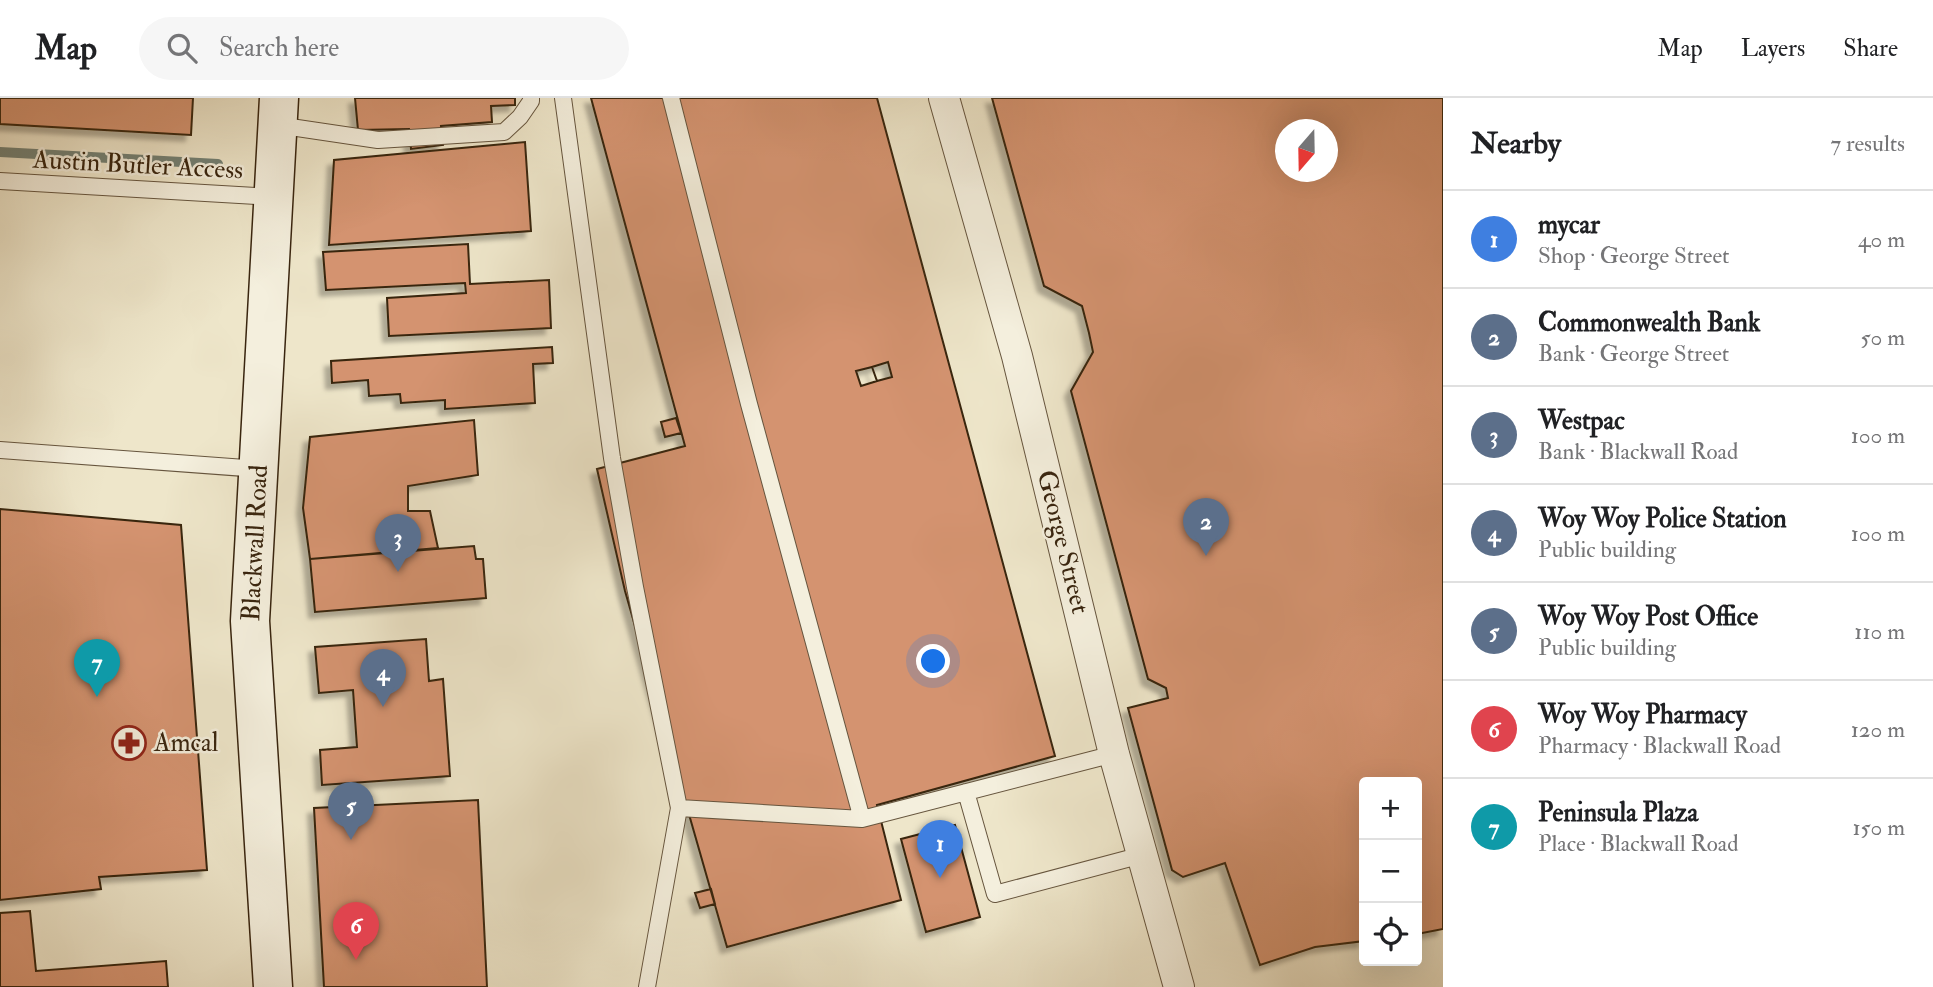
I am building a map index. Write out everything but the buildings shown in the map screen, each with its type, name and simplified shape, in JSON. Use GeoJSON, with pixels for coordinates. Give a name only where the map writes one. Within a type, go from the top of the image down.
{"type":"FeatureCollection","features":[{"type":"Feature","properties":{"kind":"street","name":"George Street"},"geometry":{"type":"LineString","coordinates":[[944,98],[1017,356],[1114,754],[1179,987]]}},
{"type":"Feature","properties":{"kind":"street","name":"Blackwall Road"},"geometry":{"type":"LineString","coordinates":[[273,987],[250,621],[278,112]]}},
{"type":"Feature","properties":{"kind":"lane"},"geometry":{"type":"LineString","coordinates":[[278,112],[378,140],[504,132],[520,117],[531,98]]}},
{"type":"Feature","properties":{"kind":"lane"},"geometry":{"type":"LineString","coordinates":[[563,98],[612,458],[679,808],[647,987]]}},
{"type":"Feature","properties":{"kind":"lane"},"geometry":{"type":"LineString","coordinates":[[671,98],[749,404],[862,819]]}},
{"type":"Feature","properties":{"kind":"lane","name":"Austin Butler Access"},"geometry":{"type":"LineString","coordinates":[[0,181],[273,197]]}},
{"type":"Feature","properties":{"kind":"lane"},"geometry":{"type":"LineString","coordinates":[[0,450],[258,469]]}},
{"type":"Feature","properties":{"kind":"lane"},"geometry":{"type":"LineString","coordinates":[[679,808],[862,819],[1057,771],[1114,754]]}},
{"type":"Feature","properties":{"kind":"lane"},"geometry":{"type":"LineString","coordinates":[[966,792],[995,894],[1142,855]]}},
{"type":"Feature","properties":{"kind":"waterway"},"geometry":{"type":"LineString","coordinates":[[0,152],[218,164]]}},
{"type":"Feature","properties":{"kind":"place","name":"Commonwealth Bank"},"geometry":{"type":"Point","coordinates":[1206,556]}},
{"type":"Feature","properties":{"kind":"place","name":"Westpac"},"geometry":{"type":"Point","coordinates":[398,572]}},
{"type":"Feature","properties":{"kind":"place","name":"Peninsula Plaza"},"geometry":{"type":"Point","coordinates":[97,697]}},
{"type":"Feature","properties":{"kind":"place","name":"Woy Woy Police Station"},"geometry":{"type":"Point","coordinates":[383,707]}},
{"type":"Feature","properties":{"kind":"place","name":"Amcal"},"geometry":{"type":"Point","coordinates":[129,743]}},
{"type":"Feature","properties":{"kind":"place","name":"Woy Woy Post Office"},"geometry":{"type":"Point","coordinates":[351,840]}},
{"type":"Feature","properties":{"kind":"place","name":"mycar"},"geometry":{"type":"Point","coordinates":[940,878]}},
{"type":"Feature","properties":{"kind":"place","name":"Woy Woy Pharmacy"},"geometry":{"type":"Point","coordinates":[356,960]}}]}
